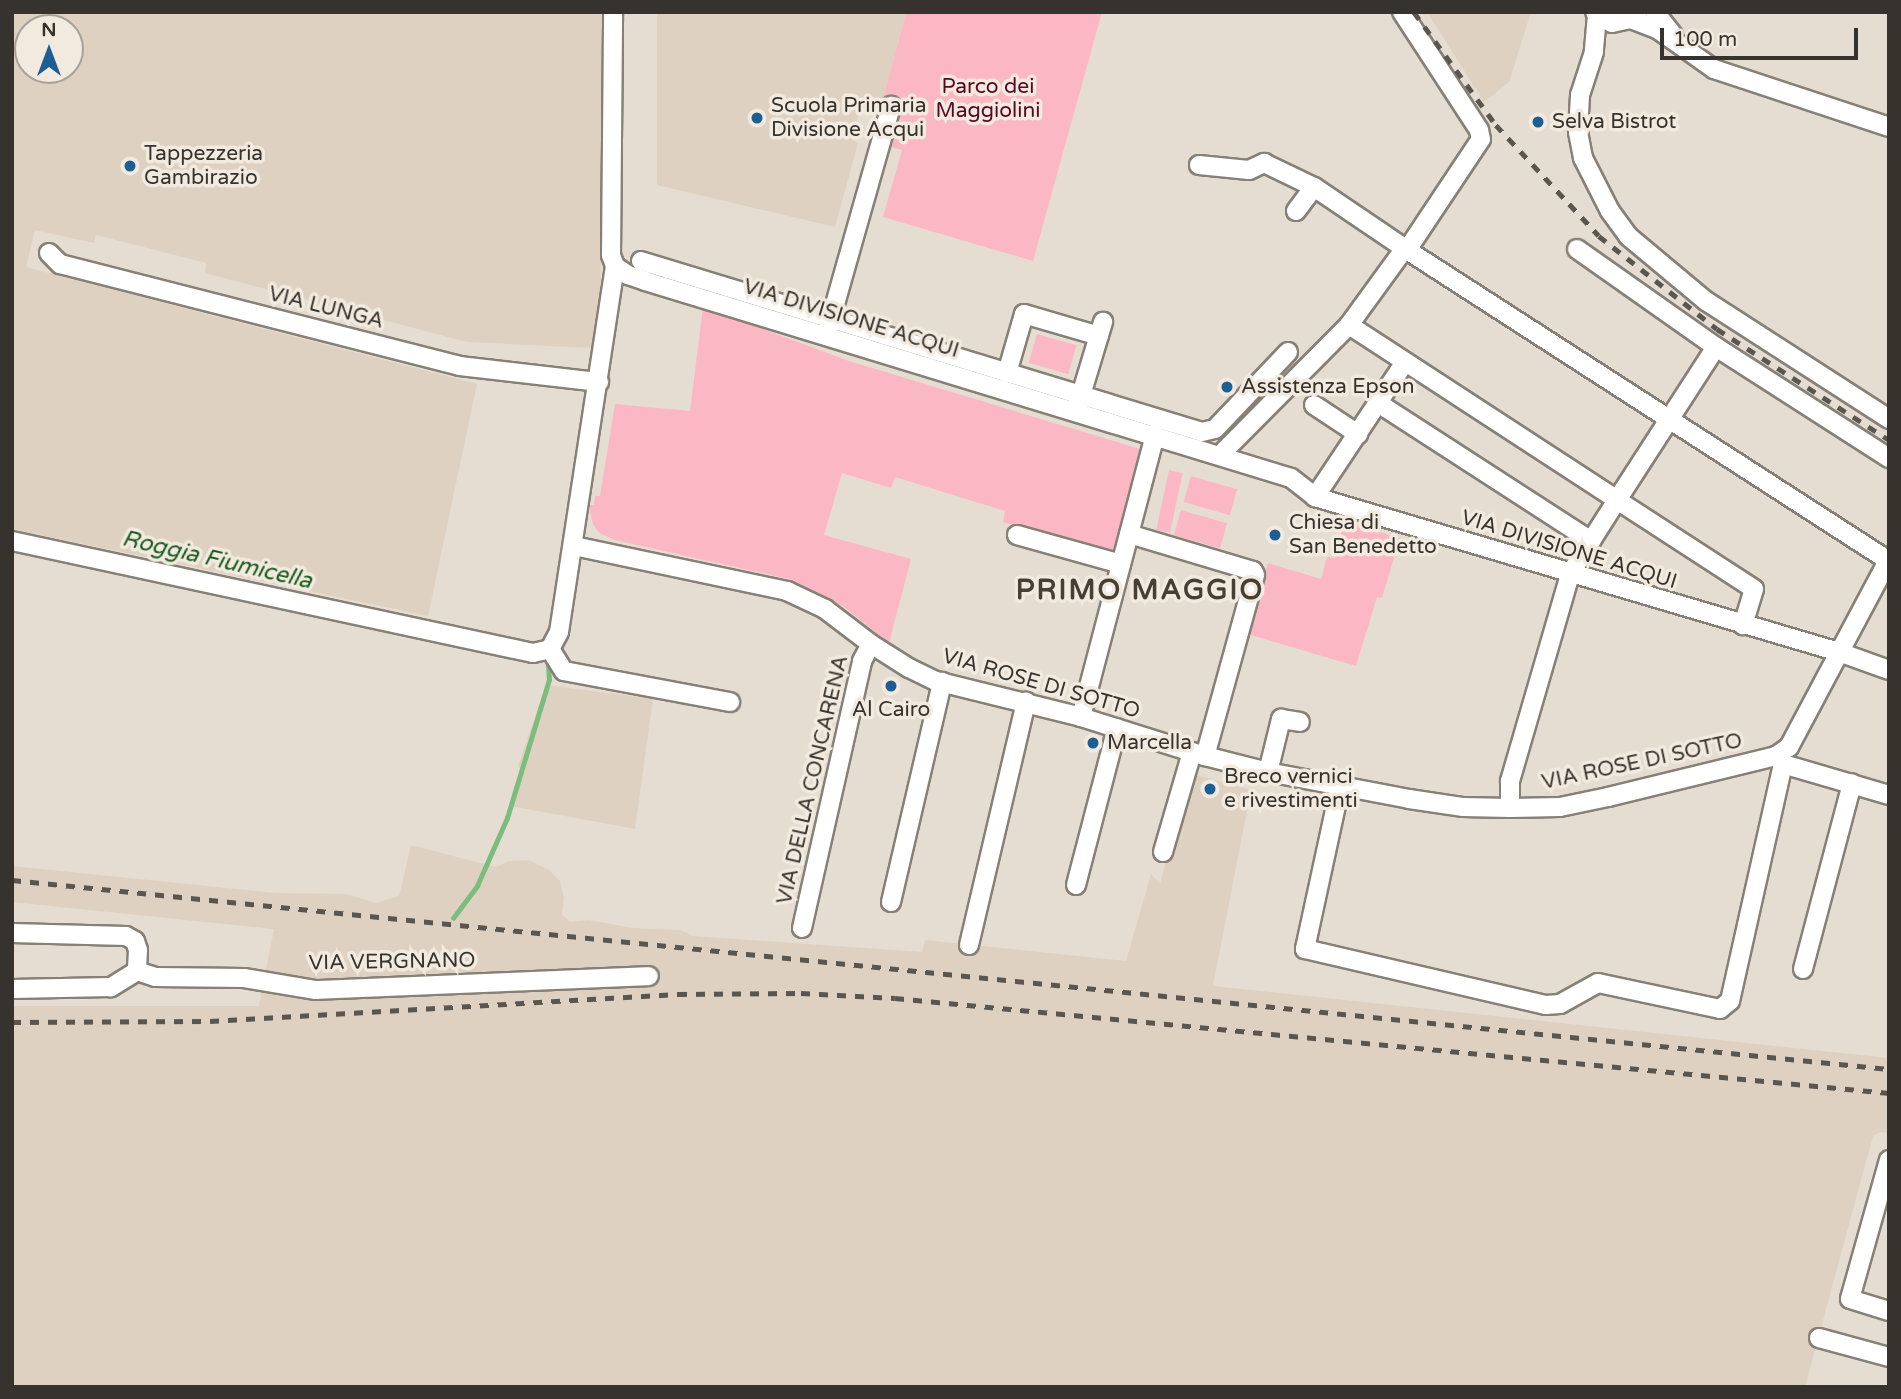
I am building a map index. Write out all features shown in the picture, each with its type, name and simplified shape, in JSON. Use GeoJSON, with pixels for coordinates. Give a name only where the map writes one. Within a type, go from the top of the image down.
{"type":"FeatureCollection","features":[{"type":"Feature","properties":{"kind":"street"},"geometry":{"type":"LineString","coordinates":[[12,541],[533,653],[550,649],[559,632],[574,546],[615,266],[611,241],[613,12]]}},
{"type":"Feature","properties":{"kind":"street"},"geometry":{"type":"LineString","coordinates":[[1220,455],[1349,325],[1402,251],[1407,250],[1480,143],[1479,130],[1402,12]]}},
{"type":"Feature","properties":{"kind":"street"},"geometry":{"type":"LineString","coordinates":[[1655,12],[1691,56]]}},
{"type":"Feature","properties":{"kind":"street"},"geometry":{"type":"LineString","coordinates":[[1889,127],[1727,75],[1691,56],[1657,29],[1630,18],[1612,23],[1596,13],[1594,52],[1580,95],[1578,132],[1583,158],[1595,187],[1628,236],[1706,301],[1889,419]]}},
{"type":"Feature","properties":{"kind":"street"},"geometry":{"type":"LineString","coordinates":[[1594,52],[1630,18]]}},
{"type":"Feature","properties":{"kind":"street"},"geometry":{"type":"LineString","coordinates":[[829,328],[891,106]]}},
{"type":"Feature","properties":{"kind":"street"},"geometry":{"type":"LineString","coordinates":[[1199,165],[1249,170],[1264,163],[1314,187],[1670,421],[1888,560],[1780,760],[1730,1001],[1720,1009],[1598,983],[1560,1004],[1546,1005],[1305,949],[1340,787]]}},
{"type":"Feature","properties":{"kind":"street"},"geometry":{"type":"LineString","coordinates":[[1296,211],[1314,187]]}},
{"type":"Feature","properties":{"kind":"street"},"geometry":{"type":"LineString","coordinates":[[1577,249],[1716,348],[1889,458]]}},
{"type":"Feature","properties":{"kind":"street","name":"VIA LUNGA"},"geometry":{"type":"LineString","coordinates":[[49,253],[60,264],[460,366],[599,382]]}},
{"type":"Feature","properties":{"kind":"street","name":"VIA DIVISIONE ACQUI"},"geometry":{"type":"LineString","coordinates":[[641,261],[829,328],[1078,403],[1161,431],[1220,455],[1291,478],[1315,497],[1839,652],[1889,670]]}},
{"type":"Feature","properties":{"kind":"street","name":"VIA DIVISIONE ACQUI"},"geometry":{"type":"LineString","coordinates":[[615,266],[628,275],[1007,373],[1078,403]]}},
{"type":"Feature","properties":{"kind":"street"},"geometry":{"type":"LineString","coordinates":[[1007,373],[1024,314],[1101,329],[1078,403]]}},
{"type":"Feature","properties":{"kind":"street"},"geometry":{"type":"LineString","coordinates":[[1349,325],[1754,589],[1743,625]]}},
{"type":"Feature","properties":{"kind":"street"},"geometry":{"type":"LineString","coordinates":[[1510,808],[1510,781],[1570,574],[1716,348]]}},
{"type":"Feature","properties":{"kind":"street","name":"VIA DIVISIONE ACQUI"},"geometry":{"type":"LineString","coordinates":[[1161,431],[1209,432],[1288,352]]}},
{"type":"Feature","properties":{"kind":"street"},"geometry":{"type":"LineString","coordinates":[[1315,497],[1405,362]]}},
{"type":"Feature","properties":{"kind":"street"},"geometry":{"type":"LineString","coordinates":[[1261,381],[1279,397]]}},
{"type":"Feature","properties":{"kind":"street"},"geometry":{"type":"LineString","coordinates":[[1378,403],[1591,541]]}},
{"type":"Feature","properties":{"kind":"street"},"geometry":{"type":"LineString","coordinates":[[1314,405],[1358,434]]}},
{"type":"Feature","properties":{"kind":"street"},"geometry":{"type":"LineString","coordinates":[[1081,717],[1129,534],[1161,431]]}},
{"type":"Feature","properties":{"kind":"street"},"geometry":{"type":"LineString","coordinates":[[1129,534],[1253,571],[1255,575],[1198,754],[1163,852]]}},
{"type":"Feature","properties":{"kind":"street"},"geometry":{"type":"LineString","coordinates":[[1017,535],[1121,564]]}},
{"type":"Feature","properties":{"kind":"street","name":"VIA ROSE DI SOTTO"},"geometry":{"type":"LineString","coordinates":[[574,546],[787,591],[825,608],[871,644],[909,668],[943,682],[1081,717],[1198,754],[1340,787],[1463,807],[1560,807],[1780,760],[1889,795]]}},
{"type":"Feature","properties":{"kind":"street","name":"VIA DELLA CONCARENA"},"geometry":{"type":"LineString","coordinates":[[802,928],[862,661],[871,644]]}},
{"type":"Feature","properties":{"kind":"street"},"geometry":{"type":"LineString","coordinates":[[550,649],[564,671],[730,702]]}},
{"type":"Feature","properties":{"kind":"street"},"geometry":{"type":"LineString","coordinates":[[891,902],[943,682]]}},
{"type":"Feature","properties":{"kind":"street"},"geometry":{"type":"LineString","coordinates":[[969,945],[1026,702]]}},
{"type":"Feature","properties":{"kind":"street"},"geometry":{"type":"LineString","coordinates":[[1268,772],[1281,719],[1300,722]]}},
{"type":"Feature","properties":{"kind":"street"},"geometry":{"type":"LineString","coordinates":[[1076,885],[1117,728]]}},
{"type":"Feature","properties":{"kind":"street"},"geometry":{"type":"LineString","coordinates":[[1803,969],[1852,783]]}},
{"type":"Feature","properties":{"kind":"street"},"geometry":{"type":"LineString","coordinates":[[12,933],[104,933],[126,936],[135,941],[137,971],[111,987],[12,989]]}},
{"type":"Feature","properties":{"kind":"street","name":"VIA VERGNANO"},"geometry":{"type":"LineString","coordinates":[[137,971],[155,977],[244,978],[316,990],[649,976]]}},
{"type":"Feature","properties":{"kind":"street"},"geometry":{"type":"LineString","coordinates":[[1888,1168],[1850,1300],[1889,1311]]}},
{"type":"Feature","properties":{"kind":"street"},"geometry":{"type":"LineString","coordinates":[[1819,1338],[1889,1357]]}},
{"type":"Feature","properties":{"kind":"shaded area"},"geometry":{"type":"Polygon","coordinates":[[[12,12],[604,12],[600,305],[593,348],[467,342],[205,273],[206,263],[96,235],[94,243],[35,230],[26,267],[477,384],[428,616],[12,529],[12,12]]]}},
{"type":"Feature","properties":{"kind":"shaded area","name":"Scuola Primaria Divisione Acqui"},"geometry":{"type":"Polygon","coordinates":[[[657,12],[906,12],[882,104],[863,99],[852,140],[858,143],[835,227],[657,185],[657,12]]]}},
{"type":"Feature","properties":{"kind":"shaded area"},"geometry":{"type":"Polygon","coordinates":[[[1427,12],[1531,12],[1509,82],[1484,102],[1427,12]]]}},
{"type":"Feature","properties":{"kind":"shaded area"},"geometry":{"type":"Polygon","coordinates":[[[546,685],[653,699],[635,829],[511,806],[522,771],[518,766],[546,685]]]}},
{"type":"Feature","properties":{"kind":"shaded area"},"geometry":{"type":"Polygon","coordinates":[[[1190,773],[1251,790],[1213,986],[1889,1058],[1889,1133],[1880,1132],[1873,1136],[1805,1387],[12,1387],[12,1006],[259,1006],[274,929],[12,902],[12,866],[275,893],[346,894],[376,903],[399,896],[411,845],[496,867],[509,861],[529,860],[549,870],[560,881],[564,898],[562,914],[570,922],[589,920],[633,928],[681,930],[693,936],[922,952],[925,940],[1126,961],[1151,874],[1160,884],[1190,773]]]}},
{"type":"Feature","properties":{"kind":"green space","name":"Parco dei Maggiolini"},"geometry":{"type":"Polygon","coordinates":[[[906,12],[1102,12],[1033,261],[883,217],[902,150],[889,146],[901,106],[883,100],[906,12]]]}},
{"type":"Feature","properties":{"kind":"green space"},"geometry":{"type":"Polygon","coordinates":[[[703,307],[849,361],[1140,449],[1114,554],[1003,522],[1005,511],[895,477],[891,488],[842,473],[824,535],[911,559],[889,643],[843,606],[789,579],[615,540],[599,533],[593,524],[589,505],[594,505],[595,496],[600,496],[615,404],[690,411],[703,307]]]}},
{"type":"Feature","properties":{"kind":"green space"},"geometry":{"type":"Polygon","coordinates":[[[1037,334],[1076,345],[1068,374],[1029,363],[1037,334]]]}},
{"type":"Feature","properties":{"kind":"green space"},"geometry":{"type":"Polygon","coordinates":[[[1169,470],[1183,473],[1170,533],[1156,530],[1169,470]]]}},
{"type":"Feature","properties":{"kind":"green space"},"geometry":{"type":"Polygon","coordinates":[[[1191,476],[1237,489],[1230,515],[1184,502],[1191,476]]]}},
{"type":"Feature","properties":{"kind":"green space"},"geometry":{"type":"Polygon","coordinates":[[[1181,510],[1227,523],[1220,548],[1174,535],[1181,510]]]}},
{"type":"Feature","properties":{"kind":"green space"},"geometry":{"type":"Polygon","coordinates":[[[1344,522],[1400,538],[1382,598],[1377,597],[1356,666],[1247,634],[1268,563],[1321,579],[1327,557],[1335,558],[1344,522]]]}},
{"type":"Feature","properties":{"kind":"waterway","name":"Roggia Fiumicella"},"geometry":{"type":"LineString","coordinates":[[453,918],[477,886],[507,818],[549,680],[548,664]]}},
{"type":"Feature","properties":{"kind":"railway"},"geometry":{"type":"LineString","coordinates":[[1414,12],[1496,125],[1599,236],[1717,329],[1889,440]]}},
{"type":"Feature","properties":{"kind":"railway"},"geometry":{"type":"LineString","coordinates":[[12,880],[1889,1069]]}},
{"type":"Feature","properties":{"kind":"railway"},"geometry":{"type":"LineString","coordinates":[[12,1022],[210,1021],[678,994],[801,993],[895,998],[1889,1093]]}},
{"type":"Feature","properties":{"kind":"place","name":"Scuola Primaria Divisione Acqui"},"geometry":{"type":"Point","coordinates":[757,118]}},
{"type":"Feature","properties":{"kind":"place","name":"Selva Bistrot"},"geometry":{"type":"Point","coordinates":[1538,122]}},
{"type":"Feature","properties":{"kind":"place","name":"Tappezzeria Gambirazio"},"geometry":{"type":"Point","coordinates":[130,166]}},
{"type":"Feature","properties":{"kind":"place","name":"Assistenza Epson"},"geometry":{"type":"Point","coordinates":[1227,387]}},
{"type":"Feature","properties":{"kind":"place","name":"Chiesa di San Benedetto"},"geometry":{"type":"Point","coordinates":[1275,535]}},
{"type":"Feature","properties":{"kind":"place","name":"Al Cairo"},"geometry":{"type":"Point","coordinates":[891,686]}},
{"type":"Feature","properties":{"kind":"place","name":"Marcella"},"geometry":{"type":"Point","coordinates":[1093,743]}},
{"type":"Feature","properties":{"kind":"place","name":"Breco vernici e rivestimenti"},"geometry":{"type":"Point","coordinates":[1210,789]}},
{"type":"Feature","properties":{"kind":"district","name":"PRIMO MAGGIO"},"geometry":{"type":"Point","coordinates":[1140,590]}}]}
